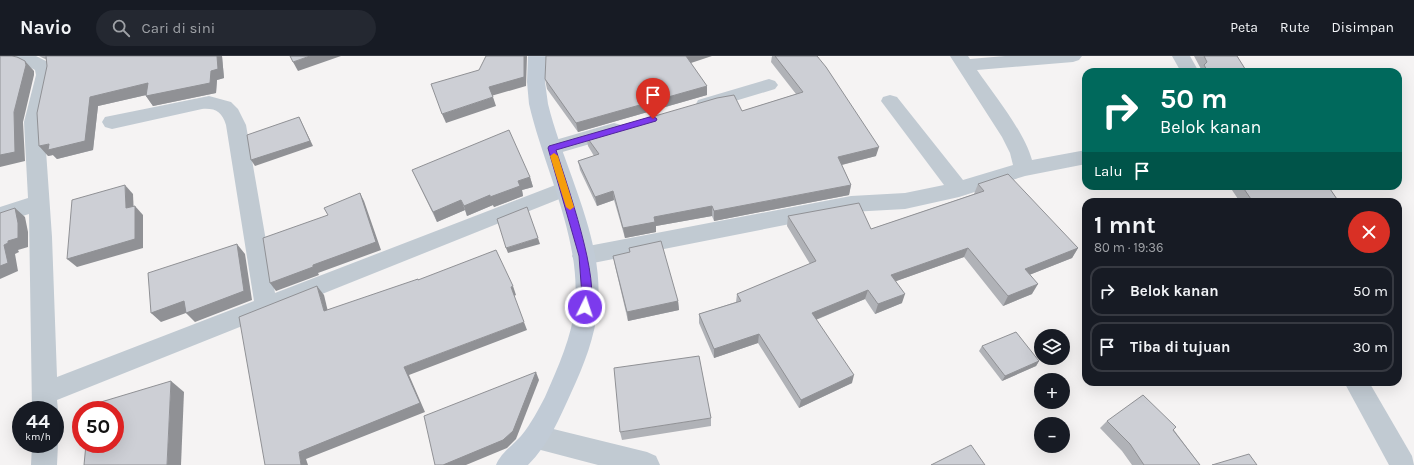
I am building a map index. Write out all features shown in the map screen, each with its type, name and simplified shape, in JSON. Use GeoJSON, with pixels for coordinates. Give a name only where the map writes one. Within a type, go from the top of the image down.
{"type":"FeatureCollection","features":[{"type":"Feature","properties":{"kind":"main road"},"geometry":{"type":"LineString","coordinates":[[509,465],[536,437],[572,365],[582,331],[587,296],[584,256],[565,189],[541,117],[536,94],[537,56]]}},
{"type":"Feature","properties":{"kind":"street"},"geometry":{"type":"LineString","coordinates":[[6,56],[30,60],[44,67],[45,75],[34,122],[42,237],[45,401],[266,305],[565,189]]}},
{"type":"Feature","properties":{"kind":"street"},"geometry":{"type":"LineString","coordinates":[[963,61],[1073,56]]}},
{"type":"Feature","properties":{"kind":"street"},"geometry":{"type":"LineString","coordinates":[[1181,56],[1188,68]]}},
{"type":"Feature","properties":{"kind":"street"},"geometry":{"type":"LineString","coordinates":[[963,61],[1011,135],[1020,153],[1024,169]]}},
{"type":"Feature","properties":{"kind":"street"},"geometry":{"type":"LineString","coordinates":[[686,109],[769,85]]}},
{"type":"Feature","properties":{"kind":"street"},"geometry":{"type":"LineString","coordinates":[[890,101],[959,189]]}},
{"type":"Feature","properties":{"kind":"street"},"geometry":{"type":"LineString","coordinates":[[112,122],[202,102],[223,104],[230,111],[236,125],[266,305]]}},
{"type":"Feature","properties":{"kind":"street"},"geometry":{"type":"LineString","coordinates":[[552,148],[634,124]]}},
{"type":"Feature","properties":{"kind":"street"},"geometry":{"type":"LineString","coordinates":[[584,256],[851,204],[905,201],[959,189],[1024,169],[1082,158]]}},
{"type":"Feature","properties":{"kind":"street"},"geometry":{"type":"LineString","coordinates":[[0,215],[39,203]]}},
{"type":"Feature","properties":{"kind":"street"},"geometry":{"type":"LineString","coordinates":[[1358,386],[1403,465]]}},
{"type":"Feature","properties":{"kind":"street"},"geometry":{"type":"LineString","coordinates":[[536,437],[647,465]]}},
{"type":"Feature","properties":{"kind":"street"},"geometry":{"type":"LineString","coordinates":[[44,465],[45,453]]}},
{"type":"Feature","properties":{"kind":"building"},"geometry":{"type":"Polygon","coordinates":[[[0,56],[17,57],[25,61],[26,65],[14,112],[15,152],[0,155],[0,56]]]}},
{"type":"Feature","properties":{"kind":"building"},"geometry":{"type":"Polygon","coordinates":[[[46,56],[217,56],[218,69],[211,71],[210,83],[146,96],[148,83],[90,97],[85,141],[48,150],[49,144],[39,146],[37,113],[47,66],[46,56]]]}},
{"type":"Feature","properties":{"kind":"building"},"geometry":{"type":"Polygon","coordinates":[[[290,56],[310,56],[293,62],[290,56]]]}},
{"type":"Feature","properties":{"kind":"building"},"geometry":{"type":"Polygon","coordinates":[[[486,56],[524,56],[524,77],[489,87],[493,97],[442,114],[431,84],[479,70],[486,56]]]}},
{"type":"Feature","properties":{"kind":"building"},"geometry":{"type":"Polygon","coordinates":[[[546,56],[686,56],[707,86],[576,123],[545,79],[546,56]]]}},
{"type":"Feature","properties":{"kind":"building"},"geometry":{"type":"Polygon","coordinates":[[[775,56],[817,56],[826,67],[879,147],[838,157],[851,185],[714,211],[712,206],[654,217],[655,222],[623,228],[613,191],[595,197],[578,161],[599,154],[586,136],[717,98],[734,95],[742,111],[803,92],[775,56]]]}},
{"type":"Feature","properties":{"kind":"building"},"geometry":{"type":"Polygon","coordinates":[[[1204,56],[1237,56],[1244,68],[1206,68],[1204,65],[1207,62],[1204,56]]]}},
{"type":"Feature","properties":{"kind":"building"},"geometry":{"type":"Polygon","coordinates":[[[299,117],[310,141],[251,160],[247,135],[299,117]]]}},
{"type":"Feature","properties":{"kind":"building"},"geometry":{"type":"Polygon","coordinates":[[[509,130],[530,177],[518,181],[520,186],[490,197],[490,195],[464,206],[461,200],[433,212],[412,170],[509,130]]]}},
{"type":"Feature","properties":{"kind":"building"},"geometry":{"type":"Polygon","coordinates":[[[1008,174],[1078,248],[1025,269],[1038,284],[1008,296],[968,248],[891,275],[905,294],[878,304],[868,290],[812,313],[854,375],[801,400],[759,334],[714,349],[699,314],[741,301],[737,294],[816,261],[788,216],[859,203],[871,229],[984,191],[978,184],[1008,174]]]}},
{"type":"Feature","properties":{"kind":"building"},"geometry":{"type":"Polygon","coordinates":[[[125,185],[126,208],[135,206],[135,239],[67,259],[72,200],[125,185]]]}},
{"type":"Feature","properties":{"kind":"building"},"geometry":{"type":"Polygon","coordinates":[[[1245,190],[1331,190],[1336,198],[1250,198],[1245,190]]]}},
{"type":"Feature","properties":{"kind":"building"},"geometry":{"type":"Polygon","coordinates":[[[360,193],[376,242],[313,265],[313,267],[270,283],[263,238],[328,215],[324,208],[360,193]]]}},
{"type":"Feature","properties":{"kind":"building"},"geometry":{"type":"Polygon","coordinates":[[[527,207],[538,238],[506,248],[497,219],[527,207]]]}},
{"type":"Feature","properties":{"kind":"building"},"geometry":{"type":"Polygon","coordinates":[[[15,208],[18,223],[18,238],[8,241],[8,243],[4,245],[8,263],[0,266],[0,213],[15,208]]]}},
{"type":"Feature","properties":{"kind":"building"},"geometry":{"type":"Polygon","coordinates":[[[661,241],[678,301],[627,312],[613,256],[630,252],[629,248],[661,241]]]}},
{"type":"Feature","properties":{"kind":"building"},"geometry":{"type":"Polygon","coordinates":[[[237,244],[244,291],[186,313],[184,301],[151,313],[148,273],[237,244]]]}},
{"type":"Feature","properties":{"kind":"building"},"geometry":{"type":"Polygon","coordinates":[[[496,250],[513,286],[511,287],[524,322],[404,367],[420,403],[299,452],[301,465],[265,465],[239,317],[317,286],[324,311],[418,280],[496,250]]]}},
{"type":"Feature","properties":{"kind":"building"},"geometry":{"type":"Polygon","coordinates":[[[1016,332],[1034,355],[1034,363],[1005,376],[982,346],[1016,332]]]}},
{"type":"Feature","properties":{"kind":"building"},"geometry":{"type":"Polygon","coordinates":[[[699,356],[711,418],[620,432],[614,368],[699,356]]]}},
{"type":"Feature","properties":{"kind":"building"},"geometry":{"type":"Polygon","coordinates":[[[536,372],[513,431],[503,440],[443,465],[435,465],[424,416],[536,372]]]}},
{"type":"Feature","properties":{"kind":"building"},"geometry":{"type":"Polygon","coordinates":[[[171,381],[167,465],[84,465],[85,453],[124,453],[124,401],[104,401],[171,381]]]}},
{"type":"Feature","properties":{"kind":"building"},"geometry":{"type":"Polygon","coordinates":[[[1143,395],[1176,427],[1173,430],[1200,465],[1144,465],[1130,444],[1107,421],[1143,395]]]}},
{"type":"Feature","properties":{"kind":"building"},"geometry":{"type":"Polygon","coordinates":[[[971,445],[985,465],[931,465],[971,445]]]}},
{"type":"Feature","properties":{"kind":"building"},"geometry":{"type":"Polygon","coordinates":[[[1249,454],[1257,465],[1212,465],[1249,454]]]}},
{"type":"Feature","properties":{"kind":"slow traffic"},"geometry":{"type":"LineString","coordinates":[[554,156],[570,207]]}},
{"type":"Feature","properties":{"kind":"route"},"geometry":{"type":"LineString","coordinates":[[585,307],[587,296],[584,256],[552,148],[653,119]]}}]}
